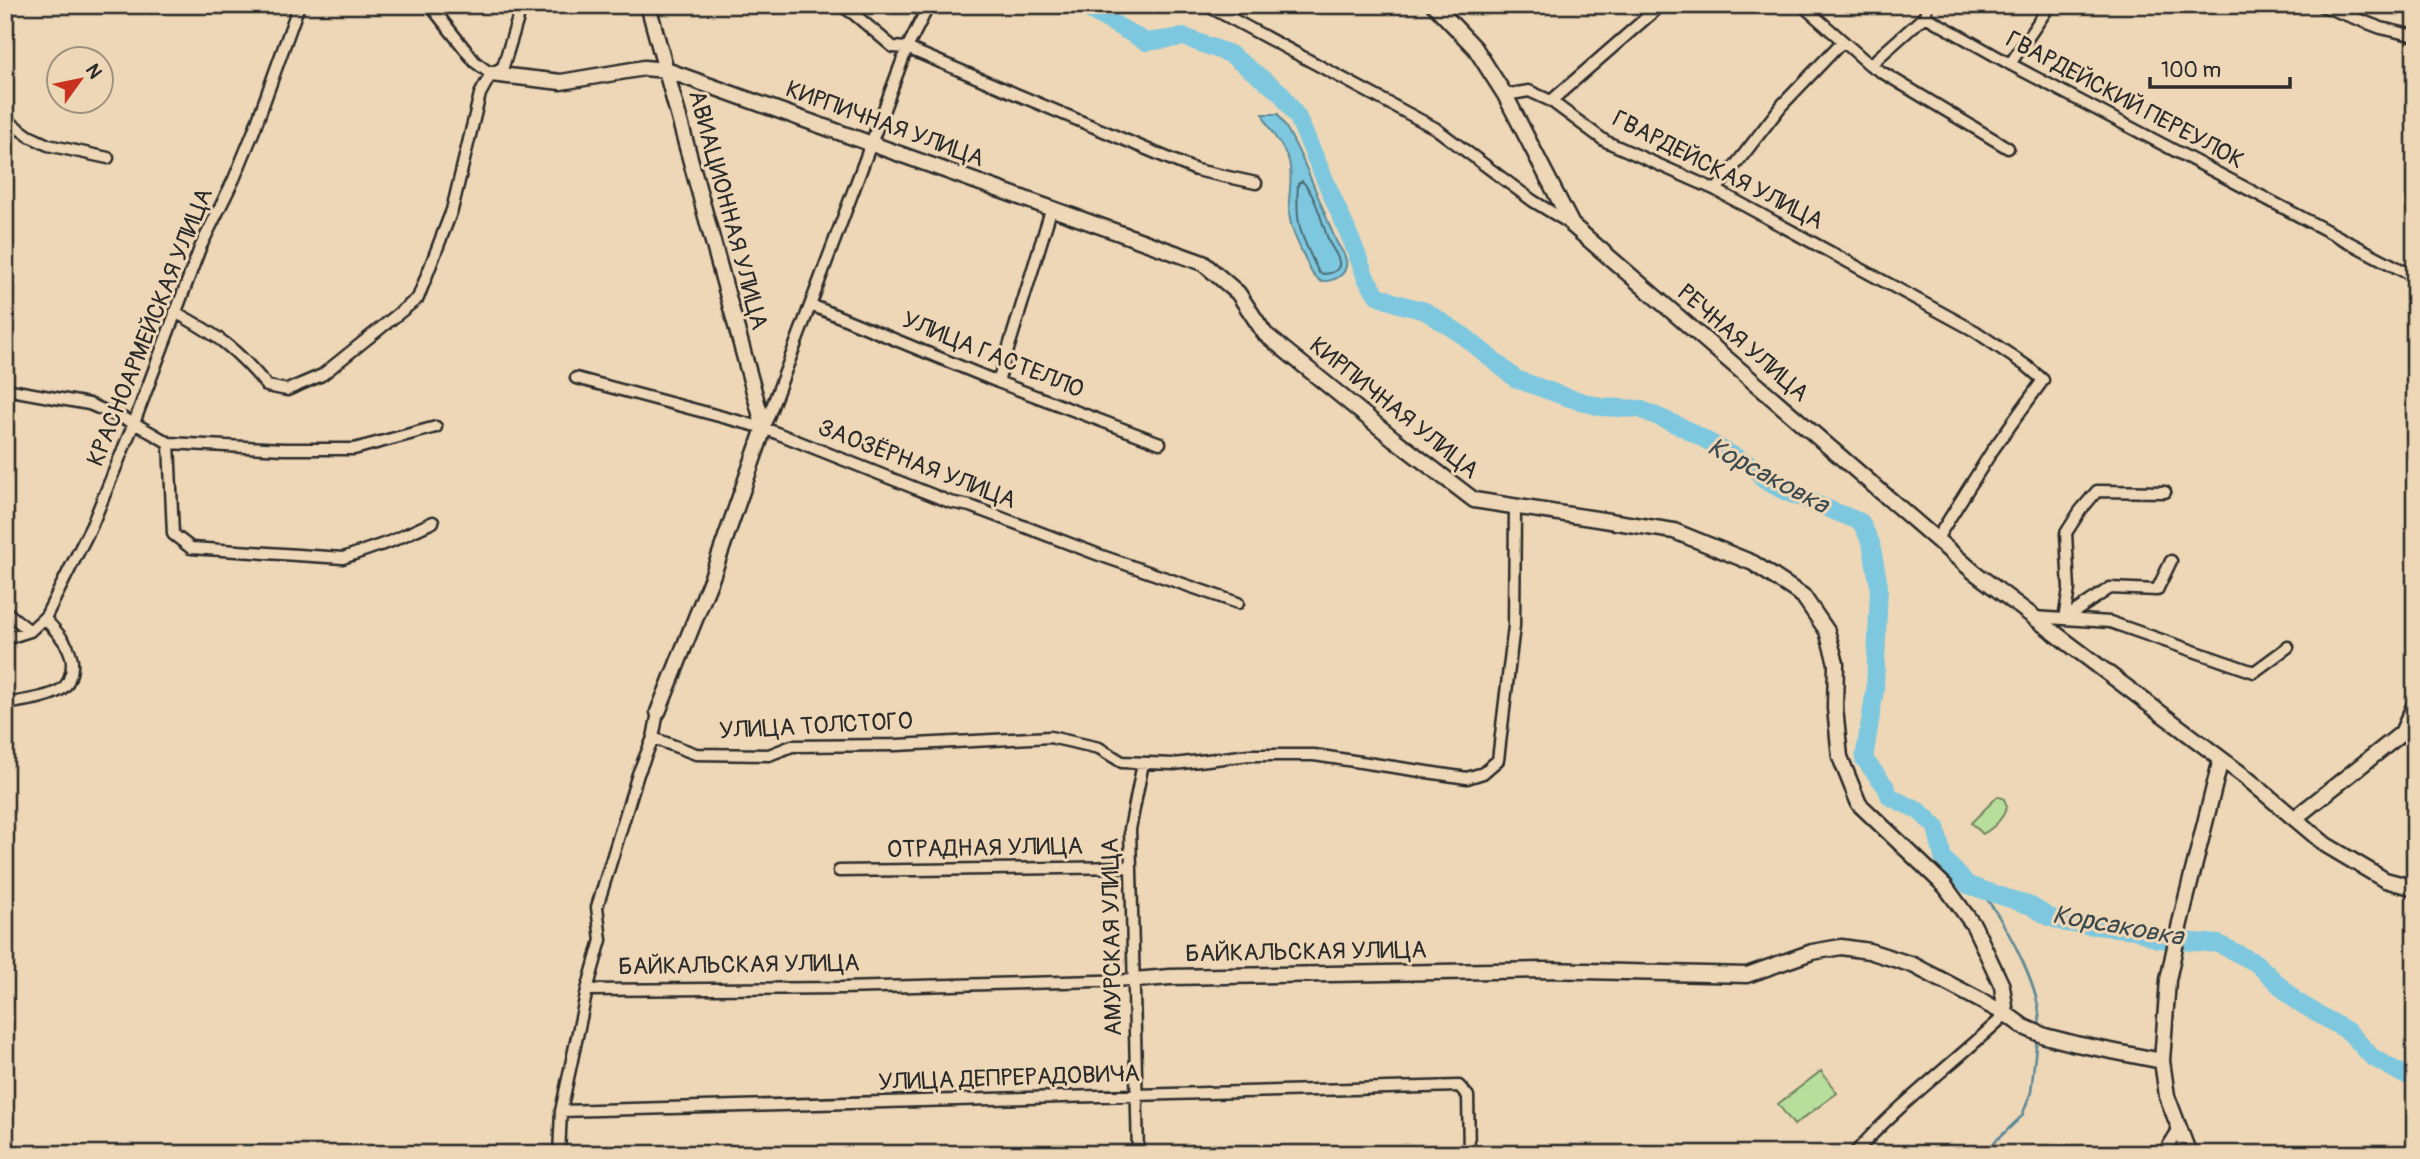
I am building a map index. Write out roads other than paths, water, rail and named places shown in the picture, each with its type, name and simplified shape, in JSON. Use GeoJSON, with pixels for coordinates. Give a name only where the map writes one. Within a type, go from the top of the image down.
{"type":"FeatureCollection","features":[{"type":"Feature","properties":{"kind":"street","name":"КРАСНОАРМЕЙСКАЯ УЛИЦА"},"geometry":{"type":"LineString","coordinates":[[5,639],[30,631],[44,618],[92,525],[201,248],[253,133],[299,5]]}},
{"type":"Feature","properties":{"kind":"street"},"geometry":{"type":"LineString","coordinates":[[430,5],[475,62],[491,74]]}},
{"type":"Feature","properties":{"kind":"street"},"geometry":{"type":"LineString","coordinates":[[175,312],[214,333],[245,359],[267,386],[287,390],[322,375],[341,362],[418,298],[452,210],[480,94],[491,74],[503,67],[522,5]]}},
{"type":"Feature","properties":{"kind":"street","name":"АВИАЦИОННАЯ УЛИЦА"},"geometry":{"type":"LineString","coordinates":[[648,5],[764,428]]}},
{"type":"Feature","properties":{"kind":"street"},"geometry":{"type":"LineString","coordinates":[[840,5],[854,13],[893,47],[907,48],[1196,170],[1256,183]]}},
{"type":"Feature","properties":{"kind":"street"},"geometry":{"type":"LineString","coordinates":[[559,1154],[561,1111],[587,990],[601,940],[597,907],[638,774],[653,738],[658,712],[712,577],[764,428],[907,48],[929,5]]}},
{"type":"Feature","properties":{"kind":"street","name":"РЕЧНАЯ УЛИЦА"},"geometry":{"type":"LineString","coordinates":[[1206,5],[1435,128],[1533,201],[1572,225],[1936,540],[2033,617],[2221,759],[2326,845],[2385,880],[2415,888]]}},
{"type":"Feature","properties":{"kind":"street"},"geometry":{"type":"LineString","coordinates":[[1434,5],[1475,48],[1506,95],[1572,225]]}},
{"type":"Feature","properties":{"kind":"street"},"geometry":{"type":"LineString","coordinates":[[1551,101],[1661,5]]}},
{"type":"Feature","properties":{"kind":"street"},"geometry":{"type":"LineString","coordinates":[[1802,5],[1870,65],[2008,148]]}},
{"type":"Feature","properties":{"kind":"street"},"geometry":{"type":"LineString","coordinates":[[1870,65],[1924,16],[1927,5]]}},
{"type":"Feature","properties":{"kind":"street"},"geometry":{"type":"LineString","coordinates":[[2010,64],[2050,5]]}},
{"type":"Feature","properties":{"kind":"street"},"geometry":{"type":"LineString","coordinates":[[2320,5],[2381,28],[2415,36]]}},
{"type":"Feature","properties":{"kind":"street","name":"ГВАРДЕЙСКИЙ ПЕРЕУЛОК"},"geometry":{"type":"LineString","coordinates":[[1924,16],[2415,277]]}},
{"type":"Feature","properties":{"kind":"street"},"geometry":{"type":"LineString","coordinates":[[1716,190],[1782,105],[1842,42]]}},
{"type":"Feature","properties":{"kind":"street","name":"КИРПИЧНАЯ УЛИЦА"},"geometry":{"type":"LineString","coordinates":[[491,74],[561,82],[644,68],[666,70],[1203,263],[1238,293],[1265,334],[1474,500],[1674,531],[1753,563],[1802,596],[1828,631],[1836,663],[1835,708],[1840,757],[1859,804],[1945,887],[1974,926],[2002,986],[2006,1014]]}},
{"type":"Feature","properties":{"kind":"street","name":"ГВАРДЕЙСКАЯ УЛИЦА"},"geometry":{"type":"LineString","coordinates":[[1506,95],[1529,91],[1551,101],[1605,141],[1716,190],[1975,331],[2043,380],[1992,451],[1936,540]]}},
{"type":"Feature","properties":{"kind":"street"},"geometry":{"type":"LineString","coordinates":[[5,119],[29,136],[48,145],[108,158]]}},
{"type":"Feature","properties":{"kind":"street"},"geometry":{"type":"LineString","coordinates":[[998,382],[1052,207]]}},
{"type":"Feature","properties":{"kind":"street","name":"УЛИЦА ГАСТЕЛЛО"},"geometry":{"type":"LineString","coordinates":[[811,305],[998,382],[1160,443]]}},
{"type":"Feature","properties":{"kind":"street","name":"ЗАОЗЁРНАЯ УЛИЦА"},"geometry":{"type":"LineString","coordinates":[[576,378],[764,428],[950,502],[970,506],[1238,603]]}},
{"type":"Feature","properties":{"kind":"street"},"geometry":{"type":"LineString","coordinates":[[5,389],[89,404],[134,423],[169,443],[284,449],[354,449],[436,427]]}},
{"type":"Feature","properties":{"kind":"street"},"geometry":{"type":"LineString","coordinates":[[169,443],[173,534],[191,548],[343,558],[433,522]]}},
{"type":"Feature","properties":{"kind":"street"},"geometry":{"type":"LineString","coordinates":[[2064,619],[2069,589],[2066,533],[2080,511],[2096,491],[2165,492]]}},
{"type":"Feature","properties":{"kind":"street","name":"УЛИЦА ТОЛСТОГО"},"geometry":{"type":"LineString","coordinates":[[653,738],[695,754],[769,755],[792,746],[897,745],[1050,737],[1099,748],[1122,762],[1174,764],[1249,755],[1314,755],[1467,778],[1483,773],[1497,760],[1514,626],[1516,507]]}},
{"type":"Feature","properties":{"kind":"street"},"geometry":{"type":"LineString","coordinates":[[2064,619],[2109,588],[2157,590],[2171,561]]}},
{"type":"Feature","properties":{"kind":"street"},"geometry":{"type":"LineString","coordinates":[[6,610],[30,631]]}},
{"type":"Feature","properties":{"kind":"street"},"geometry":{"type":"LineString","coordinates":[[2033,617],[2110,622],[2254,672],[2288,647]]}},
{"type":"Feature","properties":{"kind":"street"},"geometry":{"type":"LineString","coordinates":[[5,704],[54,693],[66,687],[72,672],[72,659],[60,634],[44,618]]}},
{"type":"Feature","properties":{"kind":"street"},"geometry":{"type":"LineString","coordinates":[[2295,818],[2402,733],[2415,704]]}},
{"type":"Feature","properties":{"kind":"street"},"geometry":{"type":"LineString","coordinates":[[2189,1154],[2167,1096],[2162,1060],[2168,981],[2221,759]]}},
{"type":"Feature","properties":{"kind":"street","name":"АМУРСКАЯ УЛИЦА"},"geometry":{"type":"LineString","coordinates":[[1138,1154],[1130,829],[1143,763]]}},
{"type":"Feature","properties":{"kind":"street","name":"ОТРАДНАЯ УЛИЦА"},"geometry":{"type":"LineString","coordinates":[[839,871],[1131,867]]}},
{"type":"Feature","properties":{"kind":"street","name":"БАЙКАЛЬСКАЯ УЛИЦА"},"geometry":{"type":"LineString","coordinates":[[587,990],[842,988],[1170,977],[1545,970],[1747,975],[1812,952],[1841,947],[1869,951],[1913,965],[2006,1014]]}},
{"type":"Feature","properties":{"kind":"street"},"geometry":{"type":"LineString","coordinates":[[1853,1154],[1911,1095],[2006,1014],[2024,1027],[2063,1041],[2162,1060]]}},
{"type":"Feature","properties":{"kind":"street","name":"УЛИЦА ДЕПРЕРАДОВИЧА"},"geometry":{"type":"LineString","coordinates":[[561,1111],[1459,1086],[1468,1096],[1469,1154]]}},
{"type":"Feature","properties":{"kind":"street"},"geometry":{"type":"LineString","coordinates":[[2163,1154],[2178,1130]]}},
{"type":"Feature","properties":{"kind":"water"},"geometry":{"type":"Polygon","coordinates":[[[1263,114],[1278,114],[1303,160],[1346,259],[1345,270],[1337,278],[1322,282],[1315,277],[1298,244],[1289,212],[1289,161],[1263,114]]]}},
{"type":"Feature","properties":{"kind":"waterway","name":"Корсаковка"},"geometry":{"type":"LineString","coordinates":[[1081,5],[1146,42],[1184,37],[1230,54],[1281,93],[1298,118],[1366,278],[1377,295],[1425,311],[1464,336],[1516,379],[1601,407],[1640,409],[1684,428],[1754,467],[1764,480],[1786,492],[1861,522],[1871,543],[1879,586],[1875,690],[1864,759],[1886,787],[1890,797],[1919,811],[1936,827],[1943,858],[1968,885],[2031,906],[2066,923],[2135,930],[2158,939],[2219,944],[2256,963],[2296,1001],[2349,1032],[2372,1057],[2404,1075],[2415,1077]]}},
{"type":"Feature","properties":{"kind":"waterway"},"geometry":{"type":"LineString","coordinates":[[1968,885],[1989,902],[2006,928],[2036,997],[2039,1027]]}},
{"type":"Feature","properties":{"kind":"waterway"},"geometry":{"type":"LineString","coordinates":[[1982,1154],[2022,1116],[2031,1092],[2037,1037]]}}]}
